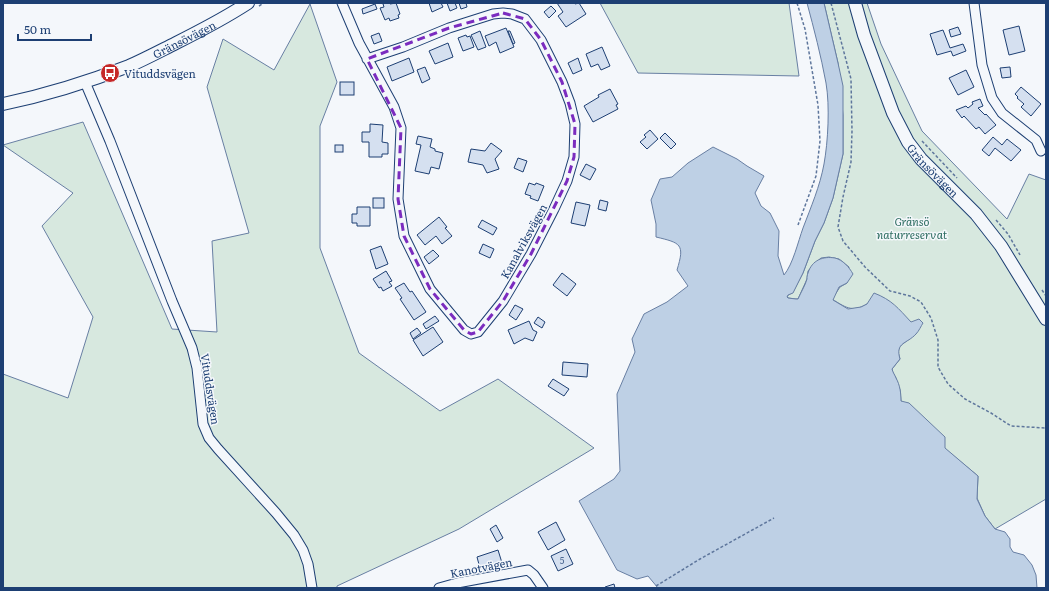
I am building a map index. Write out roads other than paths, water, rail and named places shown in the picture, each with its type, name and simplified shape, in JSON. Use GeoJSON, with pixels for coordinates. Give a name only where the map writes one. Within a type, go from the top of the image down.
{"type":"FeatureCollection","features":[{"type":"Feature","properties":{"kind":"street","name":"Gränsövägen"},"geometry":{"type":"LineString","coordinates":[[3,104],[24,100],[85,82],[130,65],[231,14],[248,3]]}},
{"type":"Feature","properties":{"kind":"street","name":"Kanalviksvägen"},"geometry":{"type":"LineString","coordinates":[[342,3],[359,43],[367,59],[394,107],[401,128],[398,199],[404,236],[430,289],[464,330],[471,334],[478,332],[503,301],[531,254],[567,181],[574,157],[575,124],[570,103],[562,82],[540,40],[525,19],[512,14],[493,14],[449,28],[367,59]]}},
{"type":"Feature","properties":{"kind":"street","name":"Gränsövägen"},"geometry":{"type":"LineString","coordinates":[[855,3],[864,35],[890,106],[908,142],[921,159],[976,214],[1001,246],[1046,319]]}},
{"type":"Feature","properties":{"kind":"street"},"geometry":{"type":"LineString","coordinates":[[974,3],[982,65],[992,98],[1002,113],[1036,140],[1041,151]]}},
{"type":"Feature","properties":{"kind":"street","name":"Vituddsvägen"},"geometry":{"type":"LineString","coordinates":[[85,82],[192,348],[197,368],[203,424],[209,438],[276,512],[294,535],[303,550],[308,564],[312,588]]}},
{"type":"Feature","properties":{"kind":"street","name":"Kanotvägen"},"geometry":{"type":"LineString","coordinates":[[439,588],[457,583],[528,570],[534,575],[543,588]]}},
{"type":"Feature","properties":{"kind":"water"},"geometry":{"type":"Polygon","coordinates":[[[807,3],[824,3],[843,86],[843,154],[833,198],[824,223],[793,293],[787,297],[798,299],[806,282],[807,274],[815,262],[822,258],[835,258],[846,264],[853,274],[847,283],[839,287],[833,300],[848,309],[861,307],[867,304],[874,293],[890,302],[911,322],[919,319],[923,323],[913,337],[900,346],[900,359],[892,369],[899,386],[901,401],[909,403],[945,437],[945,448],[978,476],[977,499],[985,516],[995,529],[1005,532],[1010,539],[1010,547],[1013,552],[1024,555],[1032,565],[1036,575],[1037,588],[658,588],[648,576],[637,579],[617,570],[579,501],[614,479],[620,471],[617,394],[635,352],[632,339],[644,314],[667,302],[688,286],[677,270],[681,255],[679,246],[671,241],[656,237],[656,224],[651,200],[660,179],[672,177],[688,163],[713,147],[737,159],[764,176],[755,193],[761,206],[770,213],[779,231],[778,256],[784,275],[790,265],[820,180],[827,145],[828,102],[826,83],[807,3]]]}},
{"type":"Feature","properties":{"kind":"place","name":"Vituddsvägen"},"geometry":{"type":"Point","coordinates":[110,73]}},
{"type":"Feature","properties":{"kind":"park label","name":"Gränsö naturreservat"},"geometry":{"type":"Point","coordinates":[912,227]}}]}
